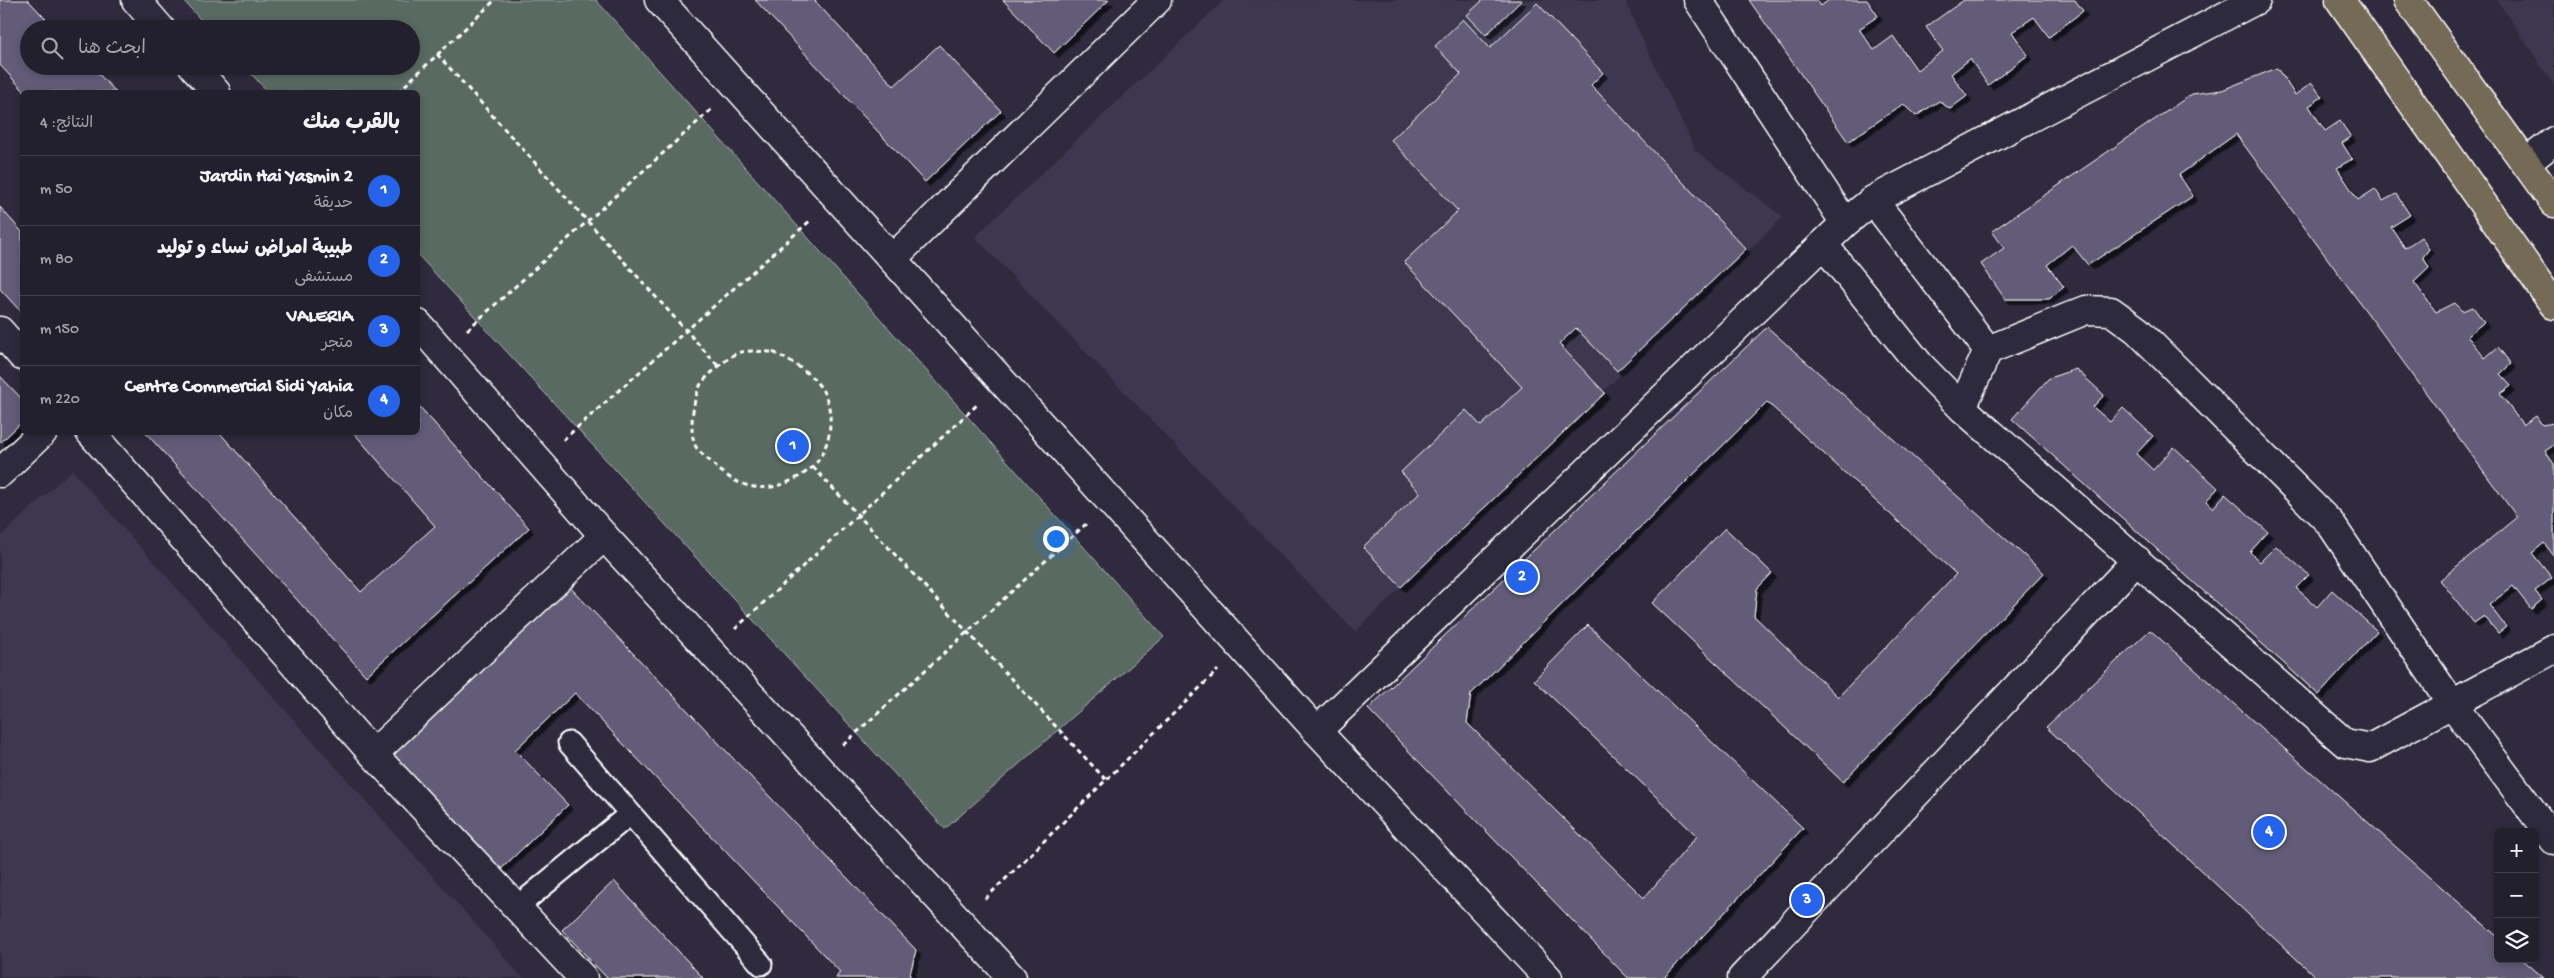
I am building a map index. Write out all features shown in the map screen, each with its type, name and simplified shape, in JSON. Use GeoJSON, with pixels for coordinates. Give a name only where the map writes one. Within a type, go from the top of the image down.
{"type":"FeatureCollection","features":[{"type":"Feature","properties":{"kind":"main road"},"geometry":{"type":"LineString","coordinates":[[2340,0],[2554,304]]}},
{"type":"Feature","properties":{"kind":"main road"},"geometry":{"type":"LineString","coordinates":[[2408,0],[2554,203]]}},
{"type":"Feature","properties":{"kind":"street"},"geometry":{"type":"LineString","coordinates":[[136,0],[153,20]]}},
{"type":"Feature","properties":{"kind":"street"},"geometry":{"type":"LineString","coordinates":[[659,0],[1317,731],[1548,978]]}},
{"type":"Feature","properties":{"kind":"street"},"geometry":{"type":"LineString","coordinates":[[892,259],[1157,0]]}},
{"type":"Feature","properties":{"kind":"street"},"geometry":{"type":"LineString","coordinates":[[1698,0],[1844,223]]}},
{"type":"Feature","properties":{"kind":"street"},"geometry":{"type":"LineString","coordinates":[[1317,731],[1844,223],[1873,200],[2256,0]]}},
{"type":"Feature","properties":{"kind":"street"},"geometry":{"type":"LineString","coordinates":[[201,75],[214,90]]}},
{"type":"Feature","properties":{"kind":"street"},"geometry":{"type":"LineString","coordinates":[[2526,164],[2554,141]]}},
{"type":"Feature","properties":{"kind":"street"},"geometry":{"type":"LineString","coordinates":[[1873,200],[1988,350]]}},
{"type":"Feature","properties":{"kind":"street"},"geometry":{"type":"LineString","coordinates":[[1823,244],[1919,364],[1962,408],[2345,743],[2370,748],[2554,649]]}},
{"type":"Feature","properties":{"kind":"street"},"geometry":{"type":"LineString","coordinates":[[1962,408],[1988,350],[2086,310],[2111,311],[2130,325],[2330,523],[2452,704],[2554,840]]}},
{"type":"Feature","properties":{"kind":"street"},"geometry":{"type":"LineString","coordinates":[[420,326],[604,536],[1012,978]]}},
{"type":"Feature","properties":{"kind":"street"},"geometry":{"type":"LineString","coordinates":[[0,331],[20,354]]}},
{"type":"Feature","properties":{"kind":"street"},"geometry":{"type":"LineString","coordinates":[[0,473],[40,435]]}},
{"type":"Feature","properties":{"kind":"street"},"geometry":{"type":"LineString","coordinates":[[93,435],[373,754],[583,978]]}},
{"type":"Feature","properties":{"kind":"street"},"geometry":{"type":"LineString","coordinates":[[373,754],[604,536]]}},
{"type":"Feature","properties":{"kind":"street"},"geometry":{"type":"LineString","coordinates":[[1742,978],[2137,560]]}},
{"type":"Feature","properties":{"kind":"lane"},"geometry":{"type":"LineString","coordinates":[[569,743],[761,964]]}},
{"type":"Feature","properties":{"kind":"lane"},"geometry":{"type":"LineString","coordinates":[[517,907],[630,814]]}},
{"type":"Feature","properties":{"kind":"path"},"geometry":{"type":"LineString","coordinates":[[420,71],[495,0]]}},
{"type":"Feature","properties":{"kind":"path"},"geometry":{"type":"LineString","coordinates":[[437,54],[589,221],[719,368]]}},
{"type":"Feature","properties":{"kind":"path"},"geometry":{"type":"LineString","coordinates":[[400,90],[415,75]]}},
{"type":"Feature","properties":{"kind":"path"},"geometry":{"type":"LineString","coordinates":[[442,352],[737,86]]}},
{"type":"Feature","properties":{"kind":"path"},"geometry":{"type":"LineString","coordinates":[[538,462],[837,196]]}},
{"type":"Feature","properties":{"kind":"path"},"geometry":{"type":"LineString","coordinates":[[773,352],[800,366],[825,392],[832,416],[828,442],[813,467],[796,480],[772,488],[748,488],[721,472],[696,446],[692,415],[702,383],[736,353],[773,352]]}},
{"type":"Feature","properties":{"kind":"path"},"geometry":{"type":"LineString","coordinates":[[711,651],[1002,382]]}},
{"type":"Feature","properties":{"kind":"path"},"geometry":{"type":"LineString","coordinates":[[813,467],[1106,780]]}},
{"type":"Feature","properties":{"kind":"path"},"geometry":{"type":"LineString","coordinates":[[818,768],[1110,502]]}},
{"type":"Feature","properties":{"kind":"path"},"geometry":{"type":"LineString","coordinates":[[961,923],[1241,647]]}},
{"type":"Feature","properties":{"kind":"shaded area"},"geometry":{"type":"Polygon","coordinates":[[[1224,0],[1625,0],[1696,151],[1783,217],[1355,632],[975,237],[1224,0]]]}},
{"type":"Feature","properties":{"kind":"shaded area"},"geometry":{"type":"Polygon","coordinates":[[[2497,0],[2554,0],[2554,85],[2497,0]]]}},
{"type":"Feature","properties":{"kind":"shaded area"},"geometry":{"type":"Polygon","coordinates":[[[72,470],[523,978],[0,978],[0,537],[72,470]]]}},
{"type":"Feature","properties":{"kind":"green space"},"geometry":{"type":"Polygon","coordinates":[[[183,0],[596,0],[1164,637],[945,829],[420,257],[420,90],[266,90],[252,75],[420,75],[420,20],[201,20],[183,0]]]}},
{"type":"Feature","properties":{"kind":"building"},"geometry":{"type":"Polygon","coordinates":[[[0,0],[28,0],[47,20],[20,20],[20,75],[100,75],[114,90],[23,90],[0,65],[0,0]]]}},
{"type":"Feature","properties":{"kind":"building"},"geometry":{"type":"Polygon","coordinates":[[[755,0],[814,0],[894,86],[939,45],[1001,111],[925,182],[755,0]]]}},
{"type":"Feature","properties":{"kind":"building"},"geometry":{"type":"Polygon","coordinates":[[[1003,0],[1109,0],[1054,53],[1003,0]]]}},
{"type":"Feature","properties":{"kind":"building"},"geometry":{"type":"Polygon","coordinates":[[[1483,0],[1522,0],[1486,35],[1467,15],[1483,0]]]}},
{"type":"Feature","properties":{"kind":"building"},"geometry":{"type":"Polygon","coordinates":[[[1749,0],[1817,0],[1821,6],[1829,0],[1867,0],[1878,16],[1859,29],[1874,50],[1893,36],[1917,70],[1943,51],[1926,27],[1964,0],[2075,0],[2083,11],[2049,37],[2034,17],[2012,32],[2028,55],[1988,85],[1970,59],[1951,74],[1967,96],[1950,109],[1939,101],[1916,116],[1903,104],[1848,142],[1749,0]]]}},
{"type":"Feature","properties":{"kind":"building"},"geometry":{"type":"Polygon","coordinates":[[[1537,3],[1603,73],[1591,85],[1746,249],[1617,371],[1576,328],[1559,344],[1605,393],[1401,587],[1363,547],[1420,493],[1401,472],[1466,410],[1481,426],[1522,387],[1404,262],[1458,211],[1391,140],[1461,74],[1435,46],[1463,19],[1490,48],[1537,3]]]}},
{"type":"Feature","properties":{"kind":"building"},"geometry":{"type":"Polygon","coordinates":[[[2277,68],[2295,95],[2312,83],[2322,97],[2309,106],[2325,131],[2340,121],[2351,137],[2342,143],[2352,159],[2337,168],[2358,200],[2375,189],[2383,201],[2396,194],[2410,215],[2391,227],[2405,248],[2421,237],[2429,249],[2423,257],[2429,268],[2414,282],[2436,312],[2454,303],[2462,311],[2473,307],[2484,322],[2467,336],[2485,358],[2498,347],[2511,364],[2500,374],[2511,386],[2500,394],[2523,425],[2536,416],[2542,425],[2554,423],[2554,445],[2545,451],[2554,464],[2554,556],[2544,543],[2532,553],[2552,578],[2535,591],[2542,600],[2531,609],[2513,586],[2489,605],[2506,627],[2498,633],[2484,616],[2474,623],[2440,580],[2517,517],[2236,134],[2179,175],[2193,196],[2088,265],[2072,245],[2047,265],[2064,287],[2049,299],[2005,299],[1981,264],[2004,248],[1992,231],[2192,94],[2222,90],[2277,68]]]}},
{"type":"Feature","properties":{"kind":"building"},"geometry":{"type":"Polygon","coordinates":[[[0,207],[20,230],[20,311],[0,289],[0,207]]]}},
{"type":"Feature","properties":{"kind":"building"},"geometry":{"type":"Polygon","coordinates":[[[1767,327],[2044,573],[1843,782],[1652,603],[1725,528],[1772,573],[1757,589],[1754,616],[1838,697],[1956,574],[1767,402],[1471,694],[1467,723],[1644,898],[1697,836],[1534,680],[1588,625],[1803,828],[1664,978],[1628,978],[1368,709],[1767,327]]]}},
{"type":"Feature","properties":{"kind":"building"},"geometry":{"type":"Polygon","coordinates":[[[2076,369],[2104,395],[2093,407],[2110,422],[2123,408],[2153,436],[2136,454],[2153,470],[2174,447],[2218,488],[2206,501],[2213,508],[2225,494],[2268,532],[2250,552],[2260,562],[2276,546],[2309,575],[2296,588],[2317,607],[2332,590],[2377,631],[2319,695],[2012,419],[2049,378],[2076,369]]]}},
{"type":"Feature","properties":{"kind":"building"},"geometry":{"type":"Polygon","coordinates":[[[0,376],[20,397],[20,424],[0,443],[0,376]]]}},
{"type":"Feature","properties":{"kind":"building"},"geometry":{"type":"Polygon","coordinates":[[[420,407],[529,528],[366,676],[148,435],[222,435],[361,592],[435,526],[356,435],[420,435],[420,407]]]}},
{"type":"Feature","properties":{"kind":"building"},"geometry":{"type":"Polygon","coordinates":[[[566,583],[916,950],[909,978],[836,978],[840,972],[575,693],[515,750],[568,805],[499,871],[387,754],[566,583]]]}},
{"type":"Feature","properties":{"kind":"building"},"geometry":{"type":"Polygon","coordinates":[[[2150,630],[2494,933],[2494,963],[2527,963],[2544,978],[2317,978],[2046,727],[2150,630]]]}},
{"type":"Feature","properties":{"kind":"building"},"geometry":{"type":"Polygon","coordinates":[[[614,881],[703,978],[607,978],[562,930],[614,881]]]}},
{"type":"Feature","properties":{"kind":"place","name":"Jardin Hai Yasmin 2"},"geometry":{"type":"Point","coordinates":[793,446]}},
{"type":"Feature","properties":{"kind":"place","name":"طبيبة امراض نساء و توليد"},"geometry":{"type":"Point","coordinates":[1522,577]}},
{"type":"Feature","properties":{"kind":"place","name":"Centre Commercial Sidi Yahia"},"geometry":{"type":"Point","coordinates":[2269,832]}},
{"type":"Feature","properties":{"kind":"place","name":"VALERIA"},"geometry":{"type":"Point","coordinates":[1807,900]}}]}
